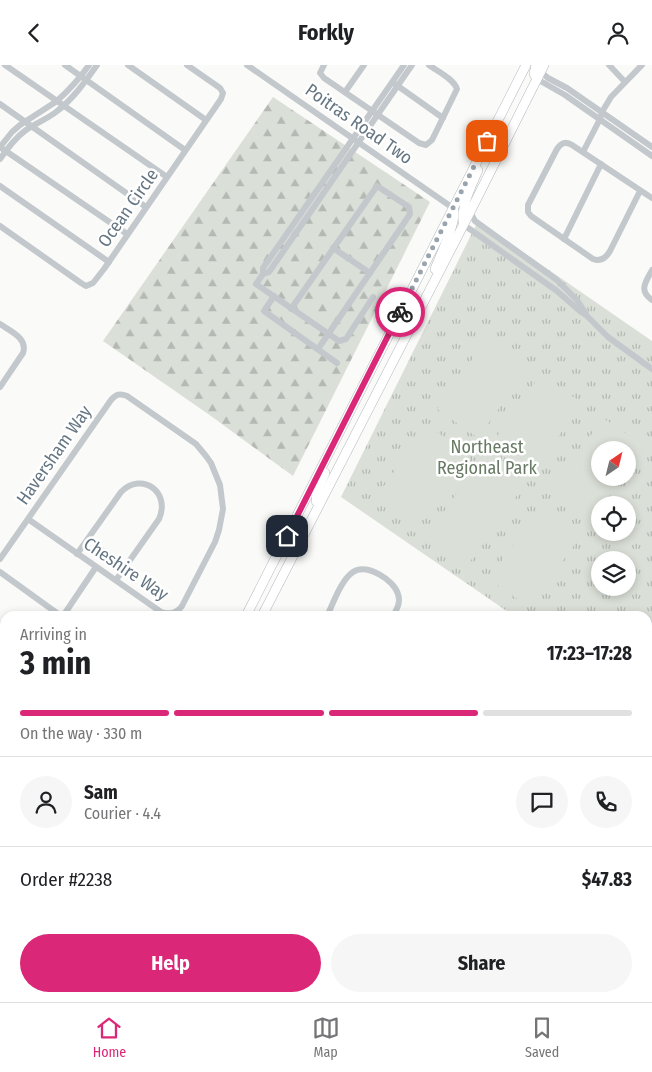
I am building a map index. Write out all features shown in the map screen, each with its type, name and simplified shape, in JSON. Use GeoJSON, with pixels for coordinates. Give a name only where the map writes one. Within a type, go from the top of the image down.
{"type":"FeatureCollection","features":[{"type":"Feature","properties":{"kind":"highway"},"geometry":{"type":"LineString","coordinates":[[249,611],[526,65]]}},
{"type":"Feature","properties":{"kind":"highway"},"geometry":{"type":"LineString","coordinates":[[265,611],[464,225],[539,70]]}},
{"type":"Feature","properties":{"kind":"highway"},"geometry":{"type":"LineString","coordinates":[[464,225],[466,198],[501,122],[504,108]]}},
{"type":"Feature","properties":{"kind":"highway"},"geometry":{"type":"LineString","coordinates":[[412,324],[413,311],[438,262],[452,226],[453,208]]}},
{"type":"Feature","properties":{"kind":"highway"},"geometry":{"type":"LineString","coordinates":[[319,505],[316,501],[317,492],[347,425],[351,411]]}},
{"type":"Feature","properties":{"kind":"street"},"geometry":{"type":"LineString","coordinates":[[5,65],[167,177]]}},
{"type":"Feature","properties":{"kind":"street"},"geometry":{"type":"LineString","coordinates":[[65,65],[186,150]]}},
{"type":"Feature","properties":{"kind":"street"},"geometry":{"type":"LineString","coordinates":[[2,148],[27,129],[56,112],[80,90],[89,65]]}},
{"type":"Feature","properties":{"kind":"street"},"geometry":{"type":"LineString","coordinates":[[0,159],[2,148],[12,132],[25,121],[57,101],[97,65]]}},
{"type":"Feature","properties":{"kind":"street"},"geometry":{"type":"LineString","coordinates":[[128,65],[206,121]]}},
{"type":"Feature","properties":{"kind":"street","name":"Ocean Circle"},"geometry":{"type":"LineString","coordinates":[[0,226],[86,287],[93,283],[221,99],[223,93],[220,88],[187,65]]}},
{"type":"Feature","properties":{"kind":"street","name":"Poitras Road Two"},"geometry":{"type":"LineString","coordinates":[[247,65],[453,208]]}},
{"type":"Feature","properties":{"kind":"street"},"geometry":{"type":"LineString","coordinates":[[324,65],[321,75],[419,143],[425,145],[432,140],[457,91],[457,86],[454,82],[429,65]]}},
{"type":"Feature","properties":{"kind":"street"},"geometry":{"type":"LineString","coordinates":[[345,92],[364,65]]}},
{"type":"Feature","properties":{"kind":"street"},"geometry":{"type":"LineString","coordinates":[[395,84],[404,65]]}},
{"type":"Feature","properties":{"kind":"street"},"geometry":{"type":"LineString","coordinates":[[374,297],[346,339],[339,341],[256,284],[263,274],[263,268],[287,240],[395,84],[412,65]]}},
{"type":"Feature","properties":{"kind":"street"},"geometry":{"type":"LineString","coordinates":[[609,65],[625,82]]}},
{"type":"Feature","properties":{"kind":"street"},"geometry":{"type":"LineString","coordinates":[[583,152],[613,95],[642,65]]}},
{"type":"Feature","properties":{"kind":"street"},"geometry":{"type":"LineString","coordinates":[[539,70],[560,92],[652,147]]}},
{"type":"Feature","properties":{"kind":"street"},"geometry":{"type":"LineString","coordinates":[[395,84],[444,118]]}},
{"type":"Feature","properties":{"kind":"street"},"geometry":{"type":"LineString","coordinates":[[0,104],[146,207]]}},
{"type":"Feature","properties":{"kind":"street"},"geometry":{"type":"LineString","coordinates":[[601,116],[652,156]]}},
{"type":"Feature","properties":{"kind":"street"},"geometry":{"type":"LineString","coordinates":[[640,191],[610,251],[603,259],[598,260],[593,259],[528,212],[528,205],[557,149],[564,143],[570,144],[583,152],[652,199]]}},
{"type":"Feature","properties":{"kind":"street"},"geometry":{"type":"LineString","coordinates":[[2,148],[127,234]]}},
{"type":"Feature","properties":{"kind":"street"},"geometry":{"type":"LineString","coordinates":[[564,239],[601,165]]}},
{"type":"Feature","properties":{"kind":"street"},"geometry":{"type":"LineString","coordinates":[[0,186],[109,262]]}},
{"type":"Feature","properties":{"kind":"street"},"geometry":{"type":"LineString","coordinates":[[291,309],[377,186],[409,207],[410,213],[318,349]]}},
{"type":"Feature","properties":{"kind":"street"},"geometry":{"type":"LineString","coordinates":[[470,213],[475,221],[568,290],[586,315]]}},
{"type":"Feature","properties":{"kind":"street"},"geometry":{"type":"LineString","coordinates":[[464,225],[558,291],[608,337],[652,369]]}},
{"type":"Feature","properties":{"kind":"street"},"geometry":{"type":"LineString","coordinates":[[333,248],[370,273]]}},
{"type":"Feature","properties":{"kind":"street"},"geometry":{"type":"LineString","coordinates":[[652,270],[644,287],[644,291],[652,300]]}},
{"type":"Feature","properties":{"kind":"street"},"geometry":{"type":"LineString","coordinates":[[274,296],[264,311],[337,363]]}},
{"type":"Feature","properties":{"kind":"street"},"geometry":{"type":"LineString","coordinates":[[0,324],[22,341],[25,349],[0,387]]}},
{"type":"Feature","properties":{"kind":"street","name":"Haversham Way"},"geometry":{"type":"LineString","coordinates":[[0,559],[111,400],[118,394]]}},
{"type":"Feature","properties":{"kind":"street","name":"Cheshire Way"},"geometry":{"type":"LineString","coordinates":[[118,394],[123,394],[190,440],[211,463],[218,477],[222,493],[223,509],[221,523],[215,542],[182,606],[177,611]]}},
{"type":"Feature","properties":{"kind":"street"},"geometry":{"type":"LineString","coordinates":[[77,554],[125,488],[140,483],[155,489],[162,503],[159,519],[116,581]]}},
{"type":"Feature","properties":{"kind":"street","name":"Cheshire Way"},"geometry":{"type":"LineString","coordinates":[[28,519],[160,611]]}},
{"type":"Feature","properties":{"kind":"street"},"geometry":{"type":"LineString","coordinates":[[65,611],[96,567]]}},
{"type":"Feature","properties":{"kind":"street"},"geometry":{"type":"LineString","coordinates":[[329,611],[349,575],[358,570],[366,569],[379,575],[394,586],[399,601],[395,611]]}},
{"type":"Feature","properties":{"kind":"street"},"geometry":{"type":"LineString","coordinates":[[0,573],[55,611]]}},
{"type":"Feature","properties":{"kind":"green space"},"geometry":{"type":"Polygon","coordinates":[[[273,97],[430,202],[293,476],[103,341],[273,97]]]}},
{"type":"Feature","properties":{"kind":"green space","name":"Northeast Regional Park"},"geometry":{"type":"Polygon","coordinates":[[[478,221],[652,341],[652,611],[507,611],[341,497],[478,221]]]}},
{"type":"Feature","properties":{"kind":"green space"},"geometry":{"type":"Polygon","coordinates":[[[488,337],[529,366],[478,438],[437,409],[488,337]]]}},
{"type":"Feature","properties":{"kind":"green space"},"geometry":{"type":"Polygon","coordinates":[[[541,374],[582,403],[531,475],[490,446],[541,374]]]}},
{"type":"Feature","properties":{"kind":"green space"},"geometry":{"type":"Polygon","coordinates":[[[603,418],[644,446],[636,458],[636,441],[591,441],[591,486],[616,486],[609,496],[591,496],[591,518],[552,490],[603,418]]]}},
{"type":"Feature","properties":{"kind":"green space"},"geometry":{"type":"Polygon","coordinates":[[[427,425],[468,454],[417,526],[376,497],[427,425]]]}},
{"type":"Feature","properties":{"kind":"green space"},"geometry":{"type":"Polygon","coordinates":[[[479,462],[520,491],[469,563],[428,534],[479,462]]]}},
{"type":"Feature","properties":{"kind":"green space"},"geometry":{"type":"Polygon","coordinates":[[[540,506],[581,535],[530,608],[489,579],[540,506]]]}},
{"type":"Feature","properties":{"kind":"green space"},"geometry":{"type":"Polygon","coordinates":[[[100,545],[118,558],[111,567],[93,554],[100,545]]]}},
{"type":"Feature","properties":{"kind":"way so far"},"geometry":{"type":"LineString","coordinates":[[400,312],[487,141]]}},
{"type":"Feature","properties":{"kind":"route"},"geometry":{"type":"LineString","coordinates":[[287,536],[400,312]]}}]}
